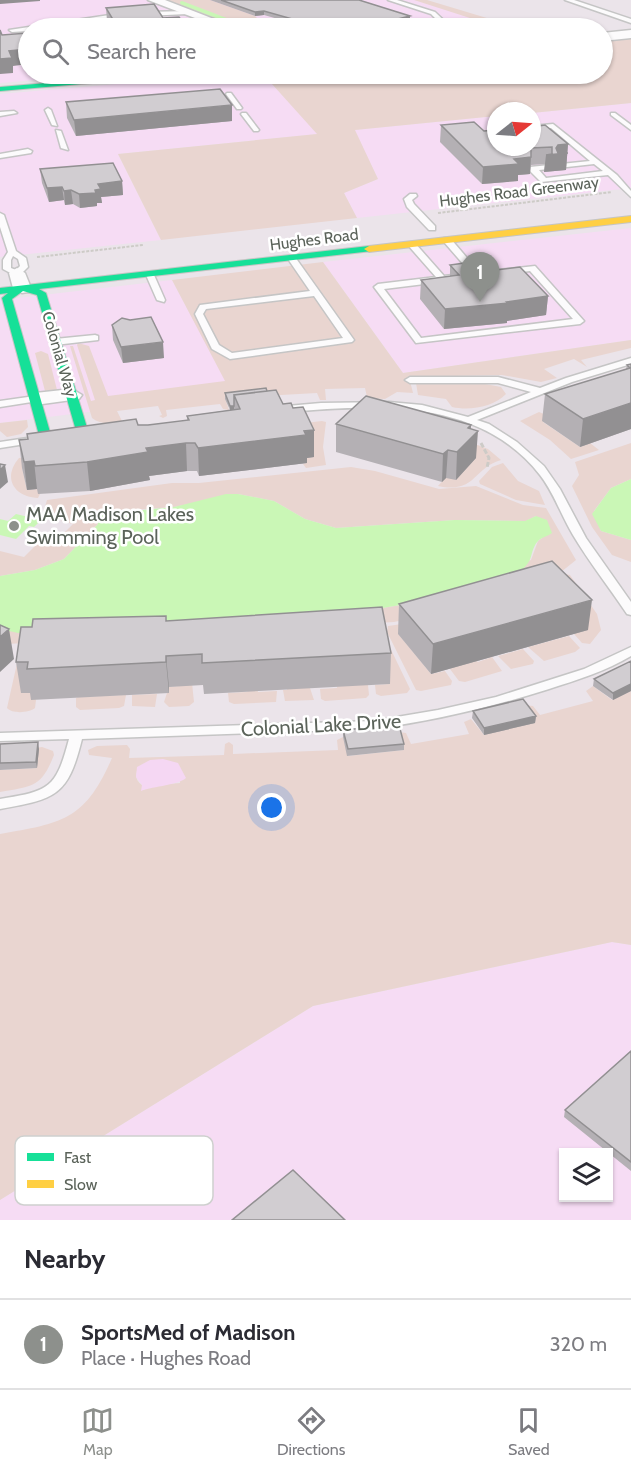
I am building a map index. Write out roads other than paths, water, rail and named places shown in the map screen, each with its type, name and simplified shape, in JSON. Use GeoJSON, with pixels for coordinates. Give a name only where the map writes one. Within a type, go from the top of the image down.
{"type":"FeatureCollection","features":[{"type":"Feature","properties":{"kind":"main road"},"geometry":{"type":"LineString","coordinates":[[0,88],[24,84]]}},
{"type":"Feature","properties":{"kind":"main road"},"geometry":{"type":"LineString","coordinates":[[399,231],[631,205]]}},
{"type":"Feature","properties":{"kind":"main road","name":"Hughes Road"},"geometry":{"type":"LineString","coordinates":[[15,274],[150,275],[631,219]]}},
{"type":"Feature","properties":{"kind":"main road","name":"Hughes Road"},"geometry":{"type":"LineString","coordinates":[[0,291],[15,274],[39,271]]}},
{"type":"Feature","properties":{"kind":"main road","name":"Colonial Way"},"geometry":{"type":"LineString","coordinates":[[50,438],[14,338],[7,298],[15,274],[41,293],[83,434]]}},
{"type":"Feature","properties":{"kind":"street"},"geometry":{"type":"LineString","coordinates":[[154,0],[203,18]]}},
{"type":"Feature","properties":{"kind":"street"},"geometry":{"type":"LineString","coordinates":[[613,36],[631,34]]}},
{"type":"Feature","properties":{"kind":"street"},"geometry":{"type":"LineString","coordinates":[[35,399],[72,395]]}},
{"type":"Feature","properties":{"kind":"lane"},"geometry":{"type":"LineString","coordinates":[[391,0],[433,13],[438,18]]}},
{"type":"Feature","properties":{"kind":"lane"},"geometry":{"type":"LineString","coordinates":[[568,0],[631,21]]}},
{"type":"Feature","properties":{"kind":"lane"},"geometry":{"type":"LineString","coordinates":[[139,14],[187,12]]}},
{"type":"Feature","properties":{"kind":"lane"},"geometry":{"type":"LineString","coordinates":[[108,18],[130,15]]}},
{"type":"Feature","properties":{"kind":"lane"},"geometry":{"type":"LineString","coordinates":[[12,30],[18,30]]}},
{"type":"Feature","properties":{"kind":"lane"},"geometry":{"type":"LineString","coordinates":[[229,94],[256,130]]}},
{"type":"Feature","properties":{"kind":"lane"},"geometry":{"type":"LineString","coordinates":[[48,110],[65,148]]}},
{"type":"Feature","properties":{"kind":"lane"},"geometry":{"type":"LineString","coordinates":[[0,114],[14,113]]}},
{"type":"Feature","properties":{"kind":"lane"},"geometry":{"type":"LineString","coordinates":[[622,113],[613,114],[631,128]]}},
{"type":"Feature","properties":{"kind":"lane"},"geometry":{"type":"LineString","coordinates":[[541,127],[553,126],[609,173],[631,195]]}},
{"type":"Feature","properties":{"kind":"lane"},"geometry":{"type":"LineString","coordinates":[[554,136],[564,135]]}},
{"type":"Feature","properties":{"kind":"lane"},"geometry":{"type":"LineString","coordinates":[[0,156],[28,151]]}},
{"type":"Feature","properties":{"kind":"lane"},"geometry":{"type":"LineString","coordinates":[[561,166],[596,162]]}},
{"type":"Feature","properties":{"kind":"lane"},"geometry":{"type":"LineString","coordinates":[[546,167],[532,169],[544,180],[609,173]]}},
{"type":"Feature","properties":{"kind":"lane"},"geometry":{"type":"LineString","coordinates":[[413,196],[408,199],[410,204],[432,228]]}},
{"type":"Feature","properties":{"kind":"lane"},"geometry":{"type":"LineString","coordinates":[[0,215],[12,252],[15,274]]}},
{"type":"Feature","properties":{"kind":"lane"},"geometry":{"type":"LineString","coordinates":[[447,240],[477,275]]}},
{"type":"Feature","properties":{"kind":"lane"},"geometry":{"type":"LineString","coordinates":[[411,244],[442,279]]}},
{"type":"Feature","properties":{"kind":"lane"},"geometry":{"type":"LineString","coordinates":[[12,252],[7,260],[7,269],[15,274]]}},
{"type":"Feature","properties":{"kind":"lane"},"geometry":{"type":"LineString","coordinates":[[292,259],[316,293],[348,340],[230,356],[215,347],[198,314],[203,307],[316,293]]}},
{"type":"Feature","properties":{"kind":"lane"},"geometry":{"type":"LineString","coordinates":[[532,268],[580,321],[419,340],[378,287],[477,275],[532,268]]}},
{"type":"Feature","properties":{"kind":"lane"},"geometry":{"type":"LineString","coordinates":[[475,285],[485,281],[490,273]]}},
{"type":"Feature","properties":{"kind":"lane"},"geometry":{"type":"LineString","coordinates":[[150,275],[160,300]]}},
{"type":"Feature","properties":{"kind":"lane"},"geometry":{"type":"LineString","coordinates":[[428,281],[453,288]]}},
{"type":"Feature","properties":{"kind":"lane"},"geometry":{"type":"LineString","coordinates":[[297,304],[301,295]]}},
{"type":"Feature","properties":{"kind":"lane"},"geometry":{"type":"LineString","coordinates":[[250,301],[275,307]]}},
{"type":"Feature","properties":{"kind":"lane"},"geometry":{"type":"LineString","coordinates":[[55,342],[95,338]]}},
{"type":"Feature","properties":{"kind":"lane"},"geometry":{"type":"LineString","coordinates":[[471,418],[540,390],[631,361]]}},
{"type":"Feature","properties":{"kind":"lane"},"geometry":{"type":"LineString","coordinates":[[410,381],[498,380],[540,390]]}},
{"type":"Feature","properties":{"kind":"lane"},"geometry":{"type":"LineString","coordinates":[[0,404],[35,399]]}},
{"type":"Feature","properties":{"kind":"lane"},"geometry":{"type":"LineString","coordinates":[[279,410],[383,404],[438,410],[471,418],[503,436],[542,470],[574,528],[631,611]]}},
{"type":"Feature","properties":{"kind":"lane"},"geometry":{"type":"LineString","coordinates":[[0,445],[50,438]]}},
{"type":"Feature","properties":{"kind":"lane","name":"Colonial Lake Drive"},"geometry":{"type":"LineString","coordinates":[[0,737],[373,725],[429,718],[478,707],[574,677],[616,661],[631,651]]}},
{"type":"Feature","properties":{"kind":"lane"},"geometry":{"type":"LineString","coordinates":[[0,804],[34,798],[48,793],[61,784],[69,767],[76,736]]}},
{"type":"Feature","properties":{"kind":"waterway"},"geometry":{"type":"LineString","coordinates":[[182,3],[221,18]]}},
{"type":"Feature","properties":{"kind":"place","name":"SportsMed of Madison"},"geometry":{"type":"Point","coordinates":[480,302]}},
{"type":"Feature","properties":{"kind":"place","name":"MAA Madison Lakes Swimming Pool"},"geometry":{"type":"Point","coordinates":[14,526]}}]}
